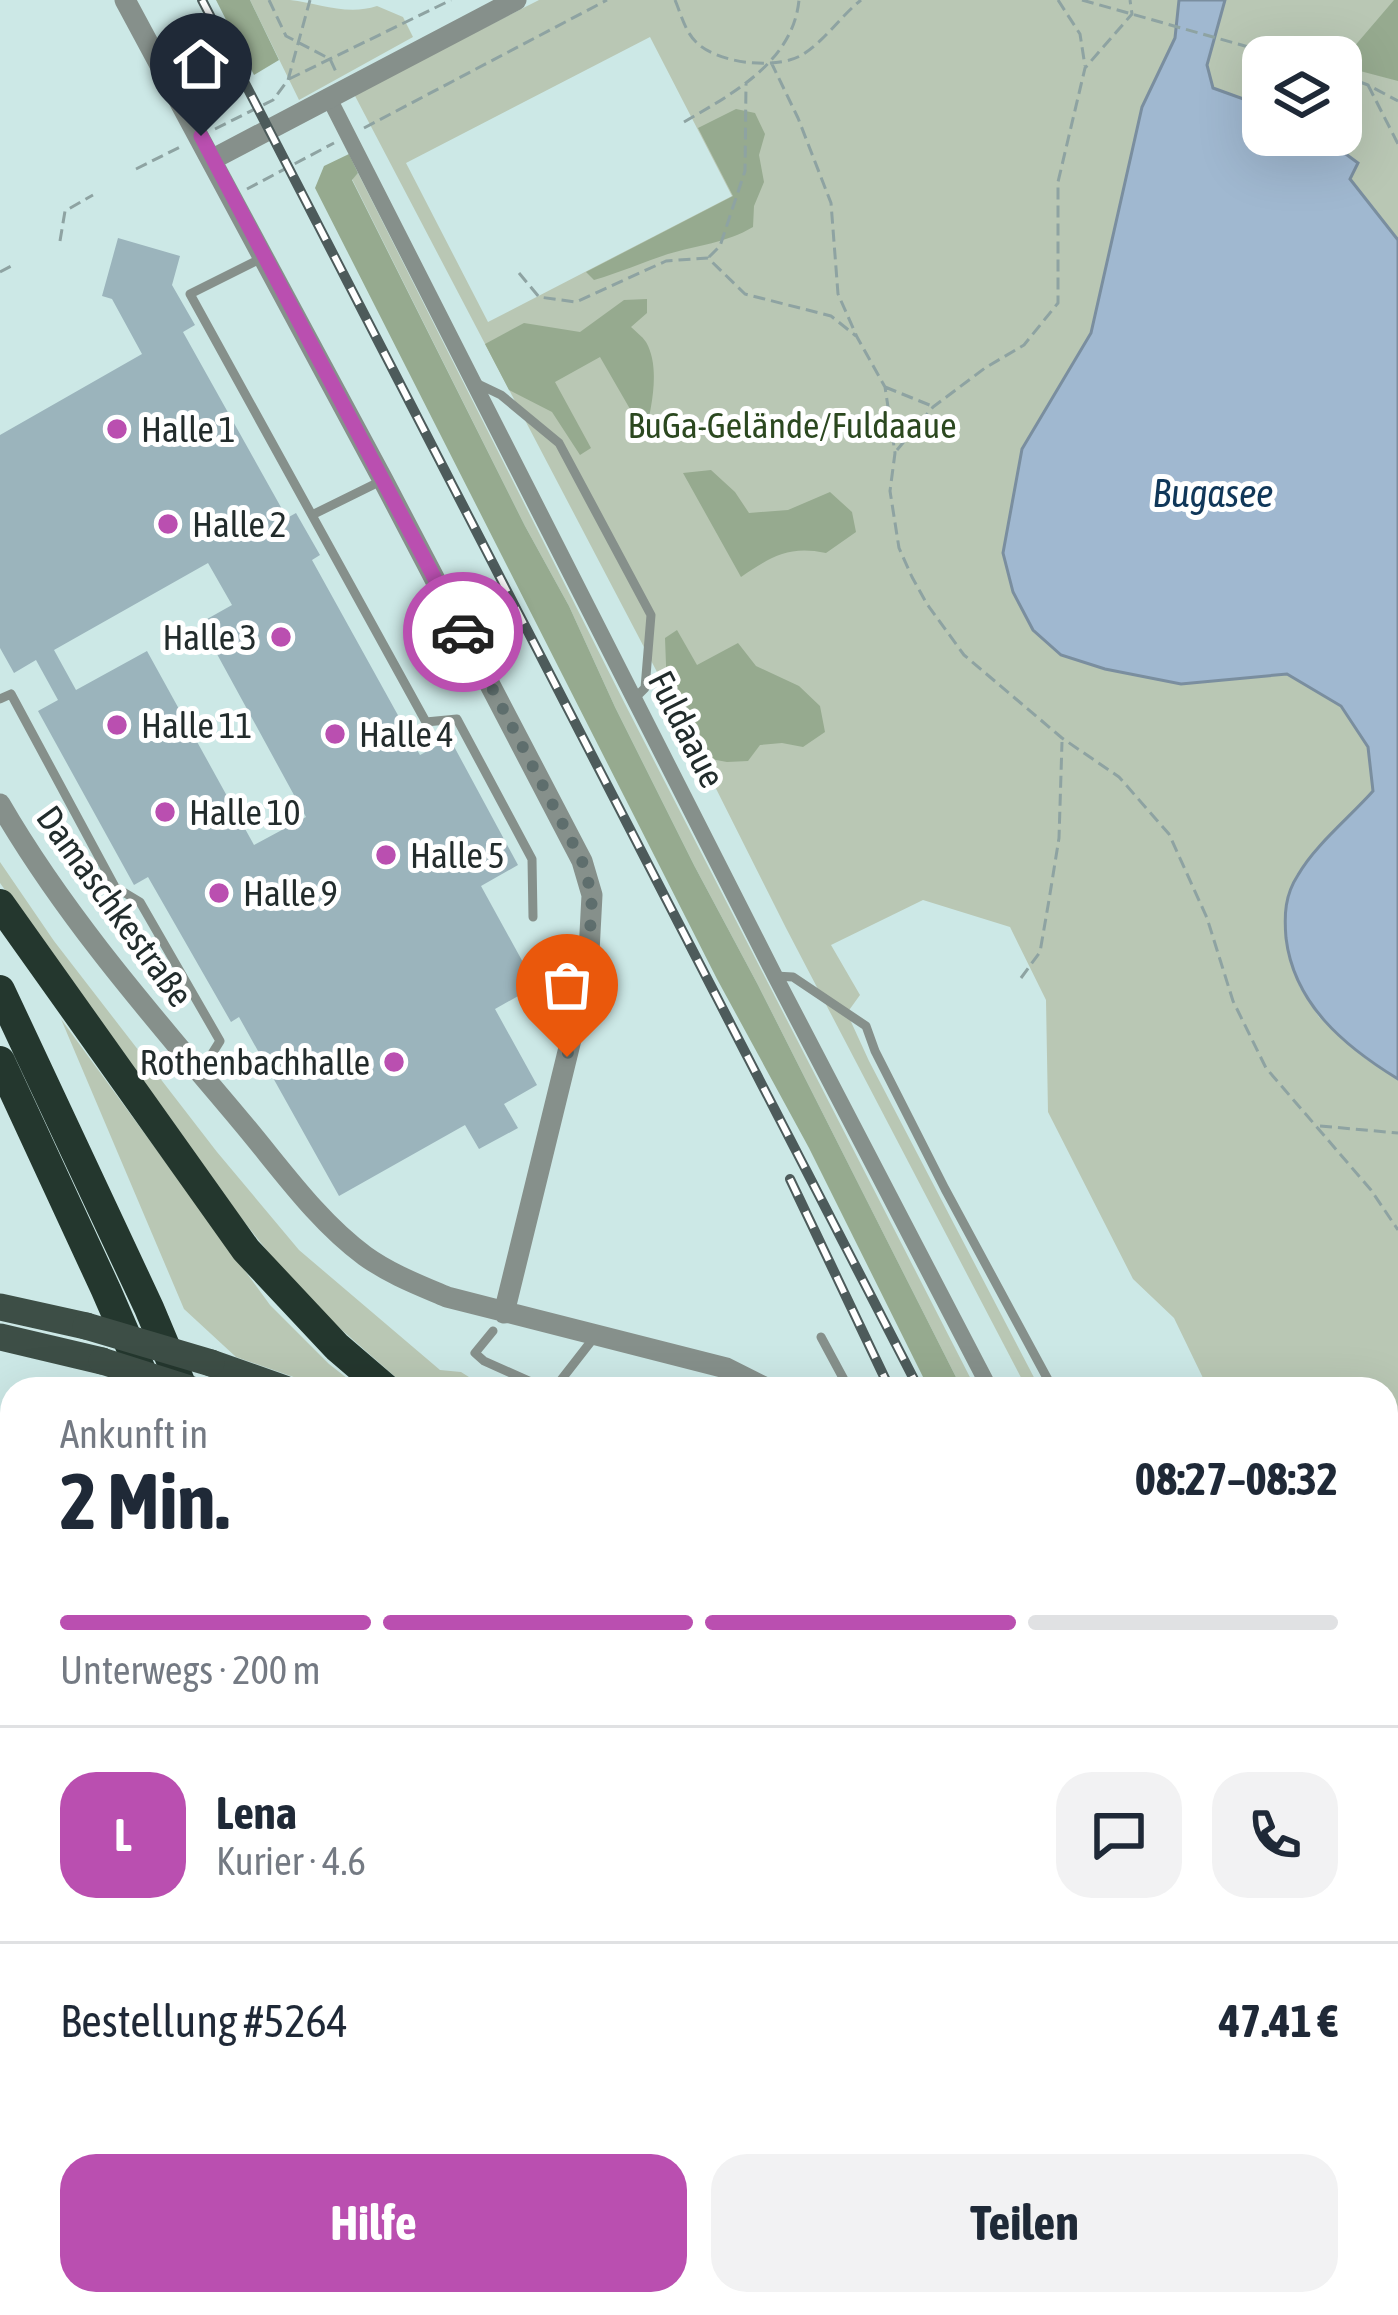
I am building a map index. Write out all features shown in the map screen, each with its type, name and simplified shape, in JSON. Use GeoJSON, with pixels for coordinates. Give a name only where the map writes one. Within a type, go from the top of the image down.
{"type":"FeatureCollection","features":[{"type":"Feature","properties":{"kind":"highway"},"geometry":{"type":"LineString","coordinates":[[0,904],[246,1250],[337,1347],[372,1377]]}},
{"type":"Feature","properties":{"kind":"highway"},"geometry":{"type":"LineString","coordinates":[[0,990],[181,1377]]}},
{"type":"Feature","properties":{"kind":"highway"},"geometry":{"type":"LineString","coordinates":[[0,1061],[144,1377]]}},
{"type":"Feature","properties":{"kind":"main road"},"geometry":{"type":"LineString","coordinates":[[0,1307],[86,1327],[251,1377]]}},
{"type":"Feature","properties":{"kind":"main road"},"geometry":{"type":"LineString","coordinates":[[0,1337],[150,1377]]}},
{"type":"Feature","properties":{"kind":"street"},"geometry":{"type":"LineString","coordinates":[[125,0],[582,861],[592,895],[589,952],[577,1016],[498,1322]]}},
{"type":"Feature","properties":{"kind":"street"},"geometry":{"type":"LineString","coordinates":[[213,159],[516,0]]}},
{"type":"Feature","properties":{"kind":"street","name":"Fuldaaue"},"geometry":{"type":"LineString","coordinates":[[337,94],[348,136],[983,1377]]}},
{"type":"Feature","properties":{"kind":"street","name":"Damaschkestraße"},"geometry":{"type":"LineString","coordinates":[[0,804],[26,848],[130,988],[321,1216],[364,1255],[403,1279],[498,1322],[596,1334],[726,1368],[744,1377]]}},
{"type":"Feature","properties":{"kind":"lane"},"geometry":{"type":"LineString","coordinates":[[265,257],[190,294],[426,722],[457,719],[532,859],[532,917]]}},
{"type":"Feature","properties":{"kind":"lane"},"geometry":{"type":"LineString","coordinates":[[473,382],[501,395],[559,443],[651,615],[646,688],[634,698]]}},
{"type":"Feature","properties":{"kind":"lane"},"geometry":{"type":"LineString","coordinates":[[312,515],[383,480]]}},
{"type":"Feature","properties":{"kind":"lane"},"geometry":{"type":"LineString","coordinates":[[0,699],[10,694],[115,887],[140,902],[220,1041],[200,1072]]}},
{"type":"Feature","properties":{"kind":"lane"},"geometry":{"type":"LineString","coordinates":[[776,976],[793,977],[866,1026],[945,1189],[1047,1377]]}},
{"type":"Feature","properties":{"kind":"lane"},"geometry":{"type":"LineString","coordinates":[[498,1322],[475,1353],[522,1377]]}},
{"type":"Feature","properties":{"kind":"lane"},"geometry":{"type":"LineString","coordinates":[[561,1377],[596,1334]]}},
{"type":"Feature","properties":{"kind":"lane"},"geometry":{"type":"LineString","coordinates":[[821,1337],[842,1377]]}},
{"type":"Feature","properties":{"kind":"path"},"geometry":{"type":"LineString","coordinates":[[269,0],[286,36],[330,59]]}},
{"type":"Feature","properties":{"kind":"path"},"geometry":{"type":"LineString","coordinates":[[136,170],[273,100],[288,80],[310,0]]}},
{"type":"Feature","properties":{"kind":"path"},"geometry":{"type":"LineString","coordinates":[[288,80],[451,0]]}},
{"type":"Feature","properties":{"kind":"path"},"geometry":{"type":"LineString","coordinates":[[233,197],[607,0]]}},
{"type":"Feature","properties":{"kind":"path"},"geometry":{"type":"LineString","coordinates":[[675,0],[695,42],[739,62],[794,59],[861,0]]}},
{"type":"Feature","properties":{"kind":"path"},"geometry":{"type":"LineString","coordinates":[[684,122],[746,84],[771,62],[797,14],[799,0]]}},
{"type":"Feature","properties":{"kind":"path"},"geometry":{"type":"LineString","coordinates":[[895,453],[933,407],[1024,345],[1058,303],[1058,182],[1085,68],[1080,34],[1058,0]]}},
{"type":"Feature","properties":{"kind":"path"},"geometry":{"type":"LineString","coordinates":[[1082,0],[1242,44]]}},
{"type":"Feature","properties":{"kind":"path"},"geometry":{"type":"LineString","coordinates":[[1085,68],[1132,14],[1130,0]]}},
{"type":"Feature","properties":{"kind":"path"},"geometry":{"type":"LineString","coordinates":[[330,59],[337,94]]}},
{"type":"Feature","properties":{"kind":"path"},"geometry":{"type":"LineString","coordinates":[[771,62],[831,203],[838,294],[885,387],[895,453],[890,491],[899,548],[927,604],[964,655],[1062,737],[1119,777],[1168,834],[1207,918],[1233,1001],[1266,1068],[1371,1190],[1398,1230]]}},
{"type":"Feature","properties":{"kind":"path"},"geometry":{"type":"LineString","coordinates":[[1362,83],[1398,101]]}},
{"type":"Feature","properties":{"kind":"path"},"geometry":{"type":"LineString","coordinates":[[520,273],[539,297],[576,302],[666,261],[708,258],[720,247],[745,171],[746,84]]}},
{"type":"Feature","properties":{"kind":"path"},"geometry":{"type":"LineString","coordinates":[[1368,85],[1398,143]]}},
{"type":"Feature","properties":{"kind":"path"},"geometry":{"type":"LineString","coordinates":[[60,241],[65,211],[93,195]]}},
{"type":"Feature","properties":{"kind":"path"},"geometry":{"type":"LineString","coordinates":[[708,258],[746,294],[831,316],[857,337]]}},
{"type":"Feature","properties":{"kind":"path"},"geometry":{"type":"LineString","coordinates":[[0,272],[15,264]]}},
{"type":"Feature","properties":{"kind":"path"},"geometry":{"type":"LineString","coordinates":[[885,387],[933,407]]}},
{"type":"Feature","properties":{"kind":"path"},"geometry":{"type":"LineString","coordinates":[[1021,978],[1040,952],[1053,880],[1060,838],[1062,737]]}},
{"type":"Feature","properties":{"kind":"path"},"geometry":{"type":"LineString","coordinates":[[1318,1126],[1398,1132]]}},
{"type":"Feature","properties":{"kind":"green space"},"geometry":{"type":"Polygon","coordinates":[[[216,0],[250,0],[279,60],[254,75],[216,0]]]}},
{"type":"Feature","properties":{"kind":"green space"},"geometry":{"type":"Polygon","coordinates":[[[250,0],[290,0],[344,9],[377,6],[403,17],[413,37],[299,100],[250,0]]]}},
{"type":"Feature","properties":{"kind":"green space","name":"BuGa-Gelände/Fuldaaue"},"geometry":{"type":"Polygon","coordinates":[[[539,0],[1179,0],[1175,38],[1142,107],[1091,333],[1022,449],[1003,553],[1061,655],[1181,684],[1287,674],[1341,706],[1368,748],[1373,791],[1300,871],[1288,950],[1300,988],[1319,1017],[1366,1059],[1398,1079],[1398,1377],[1203,1377],[1174,1318],[1133,1279],[1048,1112],[1046,1000],[1010,927],[923,900],[831,945],[860,995],[847,1013],[869,1061],[1034,1377],[1021,1377],[354,94],[539,0]],[[650,37],[406,163],[488,322],[732,196],[650,37]]]}},
{"type":"Feature","properties":{"kind":"green space"},"geometry":{"type":"Polygon","coordinates":[[[1225,0],[1398,0],[1398,240],[1349,178],[1358,162],[1350,156],[1362,156],[1362,36],[1242,36],[1242,98],[1213,88],[1207,65],[1225,0]]]}},
{"type":"Feature","properties":{"kind":"green space"},"geometry":{"type":"Polygon","coordinates":[[[1398,0],[1398,81],[1362,72],[1362,37],[1398,0]]]}},
{"type":"Feature","properties":{"kind":"green space"},"geometry":{"type":"Polygon","coordinates":[[[736,109],[755,113],[765,134],[759,155],[764,182],[754,206],[753,227],[594,280],[586,272],[733,196],[698,128],[736,109]]]}},
{"type":"Feature","properties":{"kind":"green space"},"geometry":{"type":"Polygon","coordinates":[[[349,154],[358,173],[352,180],[956,1377],[923,1377],[315,188],[324,166],[349,154]]]}},
{"type":"Feature","properties":{"kind":"green space"},"geometry":{"type":"Polygon","coordinates":[[[358,173],[970,1377],[956,1377],[352,179],[358,173]]]}},
{"type":"Feature","properties":{"kind":"green space"},"geometry":{"type":"Polygon","coordinates":[[[647,299],[647,313],[631,327],[646,342],[653,364],[645,435],[600,357],[555,382],[591,448],[580,455],[552,412],[509,390],[485,344],[524,323],[580,332],[624,300],[647,299]]]}},
{"type":"Feature","properties":{"kind":"green space"},"geometry":{"type":"Polygon","coordinates":[[[711,470],[749,513],[788,510],[830,492],[852,512],[856,532],[826,553],[780,554],[741,577],[683,473],[711,470]]]}},
{"type":"Feature","properties":{"kind":"green space"},"geometry":{"type":"Polygon","coordinates":[[[677,630],[697,665],[738,643],[756,666],[799,686],[820,706],[825,732],[803,747],[760,745],[748,761],[700,757],[667,691],[665,638],[677,630]]]}},
{"type":"Feature","properties":{"kind":"green space"},"geometry":{"type":"Polygon","coordinates":[[[0,862],[54,941],[299,1250],[440,1370],[469,1377],[395,1377],[302,1295],[223,1195],[0,883],[0,862]]]}},
{"type":"Feature","properties":{"kind":"green space"},"geometry":{"type":"Polygon","coordinates":[[[61,1019],[270,1305],[346,1377],[294,1377],[236,1357],[184,1309],[61,1019]]]}},
{"type":"Feature","properties":{"kind":"water","name":"Bugasee"},"geometry":{"type":"Polygon","coordinates":[[[1179,0],[1225,0],[1207,65],[1213,88],[1242,98],[1242,156],[1348,156],[1358,163],[1350,179],[1398,240],[1398,1079],[1325,1021],[1299,983],[1286,938],[1286,905],[1298,875],[1373,791],[1368,747],[1341,706],[1287,674],[1181,684],[1061,655],[1033,630],[1013,592],[1003,553],[1022,449],[1091,333],[1142,107],[1175,38],[1179,0]]]}},
{"type":"Feature","properties":{"kind":"building"},"geometry":{"type":"Polygon","coordinates":[[[118,238],[180,256],[172,285],[195,325],[183,332],[287,518],[296,513],[320,555],[312,560],[420,755],[450,739],[518,865],[481,886],[536,986],[495,1009],[537,1085],[504,1104],[518,1128],[479,1149],[465,1125],[339,1196],[239,1017],[231,1022],[148,877],[134,885],[38,711],[58,700],[36,660],[14,673],[0,648],[0,435],[142,354],[112,299],[102,296],[118,238]],[[208,563],[54,650],[76,690],[147,651],[254,845],[306,817],[200,623],[232,605],[208,563]]]}},
{"type":"Feature","properties":{"kind":"railway"},"geometry":{"type":"LineString","coordinates":[[202,0],[913,1377]]}},
{"type":"Feature","properties":{"kind":"railway"},"geometry":{"type":"LineString","coordinates":[[790,1179],[884,1377]]}},
{"type":"Feature","properties":{"kind":"way so far"},"geometry":{"type":"LineString","coordinates":[[463,632],[582,861],[592,895],[589,952],[567,1057]]}},
{"type":"Feature","properties":{"kind":"place","name":"Halle 1"},"geometry":{"type":"Point","coordinates":[117,429]}},
{"type":"Feature","properties":{"kind":"place","name":"Halle 2"},"geometry":{"type":"Point","coordinates":[168,524]}},
{"type":"Feature","properties":{"kind":"place","name":"Halle 3"},"geometry":{"type":"Point","coordinates":[281,637]}},
{"type":"Feature","properties":{"kind":"place","name":"Halle 11"},"geometry":{"type":"Point","coordinates":[117,725]}},
{"type":"Feature","properties":{"kind":"place","name":"Halle 4"},"geometry":{"type":"Point","coordinates":[335,734]}},
{"type":"Feature","properties":{"kind":"place","name":"Halle 10"},"geometry":{"type":"Point","coordinates":[165,812]}},
{"type":"Feature","properties":{"kind":"place","name":"Halle 5"},"geometry":{"type":"Point","coordinates":[386,855]}},
{"type":"Feature","properties":{"kind":"place","name":"Halle 9"},"geometry":{"type":"Point","coordinates":[219,893]}},
{"type":"Feature","properties":{"kind":"place","name":"Rothenbachhalle"},"geometry":{"type":"Point","coordinates":[394,1062]}},
{"type":"Feature","properties":{"kind":"route"},"geometry":{"type":"LineString","coordinates":[[201,136],[463,632]]}}]}
